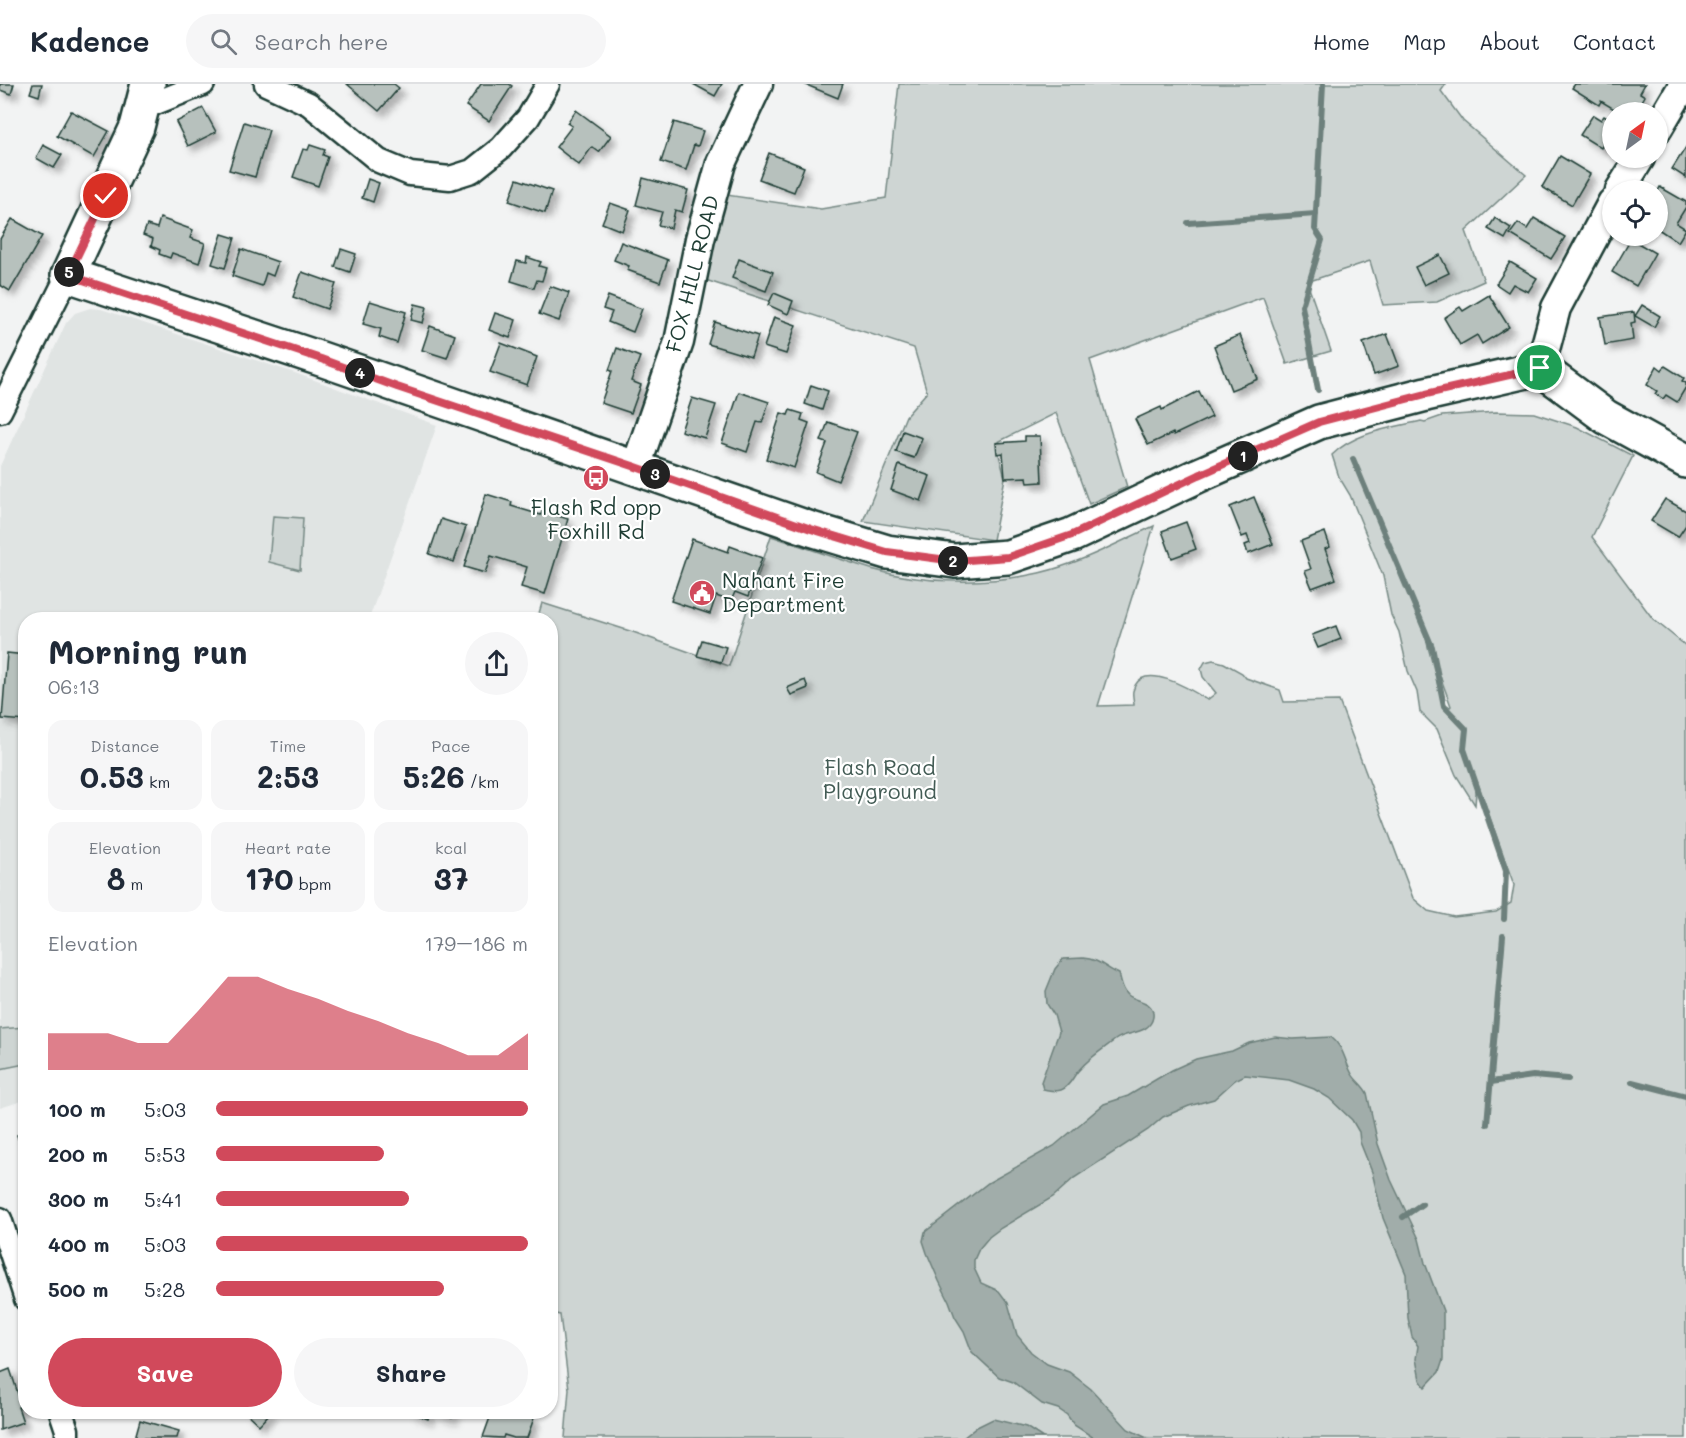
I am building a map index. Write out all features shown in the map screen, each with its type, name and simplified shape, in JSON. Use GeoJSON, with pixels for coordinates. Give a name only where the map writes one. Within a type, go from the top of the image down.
{"type":"FeatureCollection","features":[{"type":"Feature","properties":{"kind":"main road"},"geometry":{"type":"LineString","coordinates":[[146,96],[123,160],[68,275],[321,359],[811,529],[887,552],[955,561],[1008,557],[1072,535],[1319,422],[1426,394],[1540,368],[1606,417],[1686,461]]}},
{"type":"Feature","properties":{"kind":"street"},"geometry":{"type":"LineString","coordinates":[[146,96],[203,84]]}},
{"type":"Feature","properties":{"kind":"street"},"geometry":{"type":"LineString","coordinates":[[266,84],[309,104],[379,161],[410,174],[450,178],[472,171],[501,148],[528,118],[548,84]]}},
{"type":"Feature","properties":{"kind":"street","name":"FOX HILL ROAD"},"geometry":{"type":"LineString","coordinates":[[636,467],[679,342],[700,239],[721,163],[758,84]]}},
{"type":"Feature","properties":{"kind":"street"},"geometry":{"type":"LineString","coordinates":[[1668,111],[1684,84]]}},
{"type":"Feature","properties":{"kind":"street"},"geometry":{"type":"LineString","coordinates":[[1540,368],[1556,308],[1602,222]]}},
{"type":"Feature","properties":{"kind":"street"},"geometry":{"type":"LineString","coordinates":[[0,411],[8,374],[68,275]]}},
{"type":"Feature","properties":{"kind":"street"},"geometry":{"type":"LineString","coordinates":[[0,1219],[18,1274]]}},
{"type":"Feature","properties":{"kind":"street"},"geometry":{"type":"LineString","coordinates":[[63,1419],[67,1438]]}},
{"type":"Feature","properties":{"kind":"shaded area"},"geometry":{"type":"Polygon","coordinates":[[[90,308],[101,309],[295,373],[437,425],[371,612],[18,612],[18,1102],[0,1108],[0,466],[66,323],[75,313],[90,308]]]}},
{"type":"Feature","properties":{"kind":"shaded area"},"geometry":{"type":"Polygon","coordinates":[[[1083,958],[1098,962],[1119,974],[1128,995],[1148,1004],[1153,1011],[1153,1017],[1151,1023],[1143,1030],[1120,1037],[1096,1054],[1077,1072],[1064,1089],[1056,1091],[1043,1089],[1041,1082],[1059,1032],[1054,1015],[1047,1004],[1046,991],[1055,969],[1063,959],[1083,958]]]}},
{"type":"Feature","properties":{"kind":"shaded area"},"geometry":{"type":"Polygon","coordinates":[[[1275,1037],[1293,1039],[1331,1037],[1341,1049],[1352,1074],[1367,1093],[1378,1144],[1391,1180],[1419,1239],[1425,1263],[1443,1311],[1443,1360],[1439,1372],[1425,1387],[1420,1380],[1416,1359],[1418,1346],[1412,1337],[1408,1318],[1406,1274],[1383,1218],[1372,1172],[1360,1142],[1359,1132],[1352,1120],[1329,1098],[1314,1089],[1289,1080],[1245,1075],[1235,1080],[1214,1099],[1163,1117],[1148,1130],[1074,1178],[1053,1197],[989,1237],[979,1249],[974,1260],[974,1268],[981,1283],[999,1291],[1008,1303],[1017,1335],[1031,1352],[1047,1364],[1069,1372],[1091,1389],[1128,1429],[1147,1438],[1094,1438],[1074,1425],[1067,1415],[1058,1409],[1042,1404],[1013,1382],[999,1377],[972,1352],[927,1253],[923,1241],[925,1232],[988,1183],[1054,1146],[1104,1104],[1128,1096],[1172,1070],[1196,1059],[1232,1051],[1249,1043],[1275,1037]]]}},
{"type":"Feature","properties":{"kind":"shaded area"},"geometry":{"type":"Polygon","coordinates":[[[993,1419],[1026,1427],[1043,1438],[963,1438],[977,1427],[993,1419]]]}},
{"type":"Feature","properties":{"kind":"green space"},"geometry":{"type":"Polygon","coordinates":[[[899,84],[1446,84],[1441,91],[1463,121],[1526,175],[1466,231],[1484,281],[1437,302],[1383,305],[1370,261],[1307,282],[1331,351],[1287,364],[1263,297],[1090,360],[1127,487],[1089,504],[1056,413],[996,443],[1005,478],[993,540],[863,521],[906,416],[927,392],[914,348],[693,276],[713,193],[821,209],[886,198],[899,84]]]}},
{"type":"Feature","properties":{"kind":"green space","name":"Flash Road Playground"},"geometry":{"type":"Polygon","coordinates":[[[1496,412],[1534,413],[1577,427],[1633,456],[1592,537],[1653,619],[1686,646],[1686,1438],[565,1438],[569,1389],[560,1315],[558,1315],[558,612],[539,612],[542,603],[729,666],[771,536],[891,574],[933,580],[977,581],[1019,577],[1054,569],[1154,526],[1098,706],[1134,705],[1133,691],[1138,682],[1146,677],[1167,679],[1207,700],[1216,693],[1203,677],[1201,669],[1205,662],[1213,660],[1224,663],[1242,673],[1246,678],[1280,690],[1284,702],[1339,701],[1413,898],[1428,911],[1454,917],[1496,912],[1511,903],[1514,885],[1477,781],[1475,805],[1456,775],[1437,729],[1420,712],[1417,692],[1408,671],[1399,632],[1391,615],[1383,576],[1350,495],[1339,477],[1332,455],[1341,447],[1362,436],[1398,426],[1425,422],[1442,416],[1496,412]],[[1425,635],[1442,701],[1451,706],[1425,635]]]}},
{"type":"Feature","properties":{"kind":"green space"},"geometry":{"type":"Polygon","coordinates":[[[273,516],[303,518],[300,570],[269,562],[273,516]]]}},
{"type":"Feature","properties":{"kind":"green space"},"geometry":{"type":"Polygon","coordinates":[[[18,1028],[18,1065],[0,1069],[0,1029],[18,1028]]]}},
{"type":"Feature","properties":{"kind":"building"},"geometry":{"type":"Polygon","coordinates":[[[0,84],[14,84],[11,94],[0,90],[0,84]]]}},
{"type":"Feature","properties":{"kind":"building"},"geometry":{"type":"Polygon","coordinates":[[[33,84],[42,84],[39,96],[30,93],[33,84]]]}},
{"type":"Feature","properties":{"kind":"building"},"geometry":{"type":"Polygon","coordinates":[[[347,84],[394,84],[399,88],[379,111],[347,84]]]}},
{"type":"Feature","properties":{"kind":"building"},"geometry":{"type":"Polygon","coordinates":[[[481,84],[509,84],[512,86],[489,121],[466,106],[481,84]]]}},
{"type":"Feature","properties":{"kind":"building"},"geometry":{"type":"Polygon","coordinates":[[[693,84],[722,84],[715,96],[693,84]]]}},
{"type":"Feature","properties":{"kind":"building"},"geometry":{"type":"Polygon","coordinates":[[[804,84],[843,84],[838,98],[804,84]]]}},
{"type":"Feature","properties":{"kind":"building"},"geometry":{"type":"Polygon","coordinates":[[[1575,84],[1645,84],[1640,93],[1645,96],[1642,102],[1601,101],[1599,105],[1572,88],[1575,84]]]}},
{"type":"Feature","properties":{"kind":"building"},"geometry":{"type":"Polygon","coordinates":[[[203,108],[216,132],[188,146],[176,122],[203,108]]]}},
{"type":"Feature","properties":{"kind":"building"},"geometry":{"type":"Polygon","coordinates":[[[576,110],[611,136],[599,152],[592,147],[579,165],[556,147],[572,126],[567,123],[576,110]]]}},
{"type":"Feature","properties":{"kind":"building"},"geometry":{"type":"Polygon","coordinates":[[[71,111],[109,131],[94,157],[57,136],[71,111]]]}},
{"type":"Feature","properties":{"kind":"building"},"geometry":{"type":"Polygon","coordinates":[[[1593,115],[1602,119],[1601,148],[1580,135],[1593,115]]]}},
{"type":"Feature","properties":{"kind":"building"},"geometry":{"type":"Polygon","coordinates":[[[244,122],[269,130],[255,177],[229,170],[244,122]]]}},
{"type":"Feature","properties":{"kind":"building"},"geometry":{"type":"Polygon","coordinates":[[[674,122],[703,131],[698,146],[694,145],[686,170],[661,162],[674,122]]]}},
{"type":"Feature","properties":{"kind":"building"},"geometry":{"type":"Polygon","coordinates":[[[43,145],[62,155],[54,168],[36,158],[43,145]]]}},
{"type":"Feature","properties":{"kind":"building"},"geometry":{"type":"Polygon","coordinates":[[[310,145],[325,150],[323,155],[328,157],[318,186],[293,177],[303,149],[308,150],[310,145]]]}},
{"type":"Feature","properties":{"kind":"building"},"geometry":{"type":"Polygon","coordinates":[[[1686,147],[1686,178],[1672,169],[1686,147]]]}},
{"type":"Feature","properties":{"kind":"building"},"geometry":{"type":"Polygon","coordinates":[[[769,153],[804,167],[794,192],[759,179],[769,153]]]}},
{"type":"Feature","properties":{"kind":"building"},"geometry":{"type":"Polygon","coordinates":[[[1560,156],[1590,174],[1572,205],[1542,187],[1560,156]]]}},
{"type":"Feature","properties":{"kind":"building"},"geometry":{"type":"Polygon","coordinates":[[[643,178],[688,190],[682,212],[675,210],[671,228],[658,225],[662,212],[636,205],[643,178]]]}},
{"type":"Feature","properties":{"kind":"building"},"geometry":{"type":"Polygon","coordinates":[[[368,179],[379,183],[373,202],[362,198],[368,179]]]}},
{"type":"Feature","properties":{"kind":"building"},"geometry":{"type":"Polygon","coordinates":[[[517,179],[552,191],[545,213],[509,201],[517,179]]]}},
{"type":"Feature","properties":{"kind":"building"},"geometry":{"type":"Polygon","coordinates":[[[1668,192],[1686,202],[1686,207],[1676,223],[1686,229],[1678,242],[1668,236],[1668,192]]]}},
{"type":"Feature","properties":{"kind":"building"},"geometry":{"type":"Polygon","coordinates":[[[610,203],[630,210],[622,231],[602,223],[610,203]]]}},
{"type":"Feature","properties":{"kind":"building"},"geometry":{"type":"Polygon","coordinates":[[[160,218],[193,230],[190,238],[205,243],[199,263],[172,253],[170,258],[159,254],[160,250],[151,246],[153,239],[143,235],[147,225],[157,228],[160,218]]]}},
{"type":"Feature","properties":{"kind":"building"},"geometry":{"type":"Polygon","coordinates":[[[1495,218],[1511,228],[1505,239],[1488,229],[1495,218]]]}},
{"type":"Feature","properties":{"kind":"building"},"geometry":{"type":"Polygon","coordinates":[[[1534,218],[1565,237],[1551,259],[1510,234],[1518,223],[1527,229],[1534,218]]]}},
{"type":"Feature","properties":{"kind":"building"},"geometry":{"type":"Polygon","coordinates":[[[12,219],[42,236],[10,291],[0,285],[0,239],[12,219]]]}},
{"type":"Feature","properties":{"kind":"building"},"geometry":{"type":"Polygon","coordinates":[[[222,234],[235,238],[225,268],[212,264],[222,234]]]}},
{"type":"Feature","properties":{"kind":"building"},"geometry":{"type":"Polygon","coordinates":[[[621,242],[668,260],[660,282],[627,270],[629,266],[614,260],[621,242]]]}},
{"type":"Feature","properties":{"kind":"building"},"geometry":{"type":"Polygon","coordinates":[[[1627,246],[1643,246],[1655,253],[1636,286],[1612,272],[1627,246]]]}},
{"type":"Feature","properties":{"kind":"building"},"geometry":{"type":"Polygon","coordinates":[[[241,249],[278,262],[273,276],[266,273],[262,286],[232,276],[241,249]]]}},
{"type":"Feature","properties":{"kind":"building"},"geometry":{"type":"Polygon","coordinates":[[[341,249],[356,254],[350,272],[335,267],[341,249]]]}},
{"type":"Feature","properties":{"kind":"building"},"geometry":{"type":"Polygon","coordinates":[[[1440,255],[1449,273],[1424,285],[1415,267],[1440,255]]]}},
{"type":"Feature","properties":{"kind":"building"},"geometry":{"type":"Polygon","coordinates":[[[527,257],[541,262],[539,266],[546,268],[542,281],[537,280],[534,288],[511,281],[517,261],[526,263],[527,257]]]}},
{"type":"Feature","properties":{"kind":"building"},"geometry":{"type":"Polygon","coordinates":[[[739,259],[773,272],[766,291],[732,278],[739,259]]]}},
{"type":"Feature","properties":{"kind":"building"},"geometry":{"type":"Polygon","coordinates":[[[1510,262],[1537,278],[1528,292],[1513,284],[1508,292],[1496,284],[1510,262]]]}},
{"type":"Feature","properties":{"kind":"building"},"geometry":{"type":"Polygon","coordinates":[[[302,272],[336,284],[327,309],[293,297],[302,272]]]}},
{"type":"Feature","properties":{"kind":"building"},"geometry":{"type":"Polygon","coordinates":[[[550,286],[569,293],[559,321],[539,314],[550,286]]]}},
{"type":"Feature","properties":{"kind":"building"},"geometry":{"type":"Polygon","coordinates":[[[774,293],[793,301],[788,314],[768,305],[774,293]]]}},
{"type":"Feature","properties":{"kind":"building"},"geometry":{"type":"Polygon","coordinates":[[[1489,295],[1509,327],[1482,344],[1477,335],[1460,345],[1444,318],[1460,307],[1463,311],[1489,295]]]}},
{"type":"Feature","properties":{"kind":"building"},"geometry":{"type":"Polygon","coordinates":[[[608,296],[642,309],[633,332],[608,322],[612,312],[603,309],[608,296]]]}},
{"type":"Feature","properties":{"kind":"building"},"geometry":{"type":"Polygon","coordinates":[[[370,301],[406,312],[397,343],[379,337],[381,329],[363,324],[370,301]]]}},
{"type":"Feature","properties":{"kind":"building"},"geometry":{"type":"Polygon","coordinates":[[[415,304],[427,307],[423,323],[411,320],[415,304]]]}},
{"type":"Feature","properties":{"kind":"building"},"geometry":{"type":"Polygon","coordinates":[[[1642,305],[1660,316],[1654,327],[1635,316],[1642,305]]]}},
{"type":"Feature","properties":{"kind":"building"},"geometry":{"type":"Polygon","coordinates":[[[1634,312],[1635,322],[1631,323],[1633,340],[1605,345],[1600,317],[1634,312]]]}},
{"type":"Feature","properties":{"kind":"building"},"geometry":{"type":"Polygon","coordinates":[[[495,313],[516,320],[510,338],[489,330],[495,313]]]}},
{"type":"Feature","properties":{"kind":"building"},"geometry":{"type":"Polygon","coordinates":[[[774,317],[796,325],[786,354],[764,347],[774,317]]]}},
{"type":"Feature","properties":{"kind":"building"},"geometry":{"type":"Polygon","coordinates":[[[715,322],[758,336],[751,357],[708,344],[715,322]]]}},
{"type":"Feature","properties":{"kind":"building"},"geometry":{"type":"Polygon","coordinates":[[[430,326],[455,335],[447,358],[422,350],[430,326]]]}},
{"type":"Feature","properties":{"kind":"building"},"geometry":{"type":"Polygon","coordinates":[[[1387,334],[1399,366],[1374,375],[1363,343],[1387,334]]]}},
{"type":"Feature","properties":{"kind":"building"},"geometry":{"type":"Polygon","coordinates":[[[1240,335],[1258,379],[1231,390],[1214,346],[1240,335]]]}},
{"type":"Feature","properties":{"kind":"building"},"geometry":{"type":"Polygon","coordinates":[[[501,343],[537,357],[527,385],[490,372],[501,343]]]}},
{"type":"Feature","properties":{"kind":"building"},"geometry":{"type":"Polygon","coordinates":[[[617,348],[640,357],[631,381],[641,385],[631,413],[601,403],[617,348]]]}},
{"type":"Feature","properties":{"kind":"building"},"geometry":{"type":"Polygon","coordinates":[[[1657,366],[1662,370],[1665,366],[1684,378],[1682,381],[1686,383],[1686,387],[1677,402],[1666,395],[1663,399],[1655,394],[1657,391],[1647,385],[1657,366]]]}},
{"type":"Feature","properties":{"kind":"building"},"geometry":{"type":"Polygon","coordinates":[[[811,385],[828,391],[822,410],[805,404],[811,385]]]}},
{"type":"Feature","properties":{"kind":"building"},"geometry":{"type":"Polygon","coordinates":[[[1199,391],[1212,417],[1148,445],[1135,419],[1161,407],[1162,410],[1199,391]]]}},
{"type":"Feature","properties":{"kind":"building"},"geometry":{"type":"Polygon","coordinates":[[[739,392],[769,402],[762,423],[757,422],[747,452],[722,443],[739,392]]]}},
{"type":"Feature","properties":{"kind":"building"},"geometry":{"type":"Polygon","coordinates":[[[692,398],[716,405],[705,438],[681,431],[692,398]]]}},
{"type":"Feature","properties":{"kind":"building"},"geometry":{"type":"Polygon","coordinates":[[[790,410],[803,414],[801,420],[809,423],[794,468],[766,459],[781,413],[788,415],[790,410]]]}},
{"type":"Feature","properties":{"kind":"building"},"geometry":{"type":"Polygon","coordinates":[[[828,422],[857,432],[838,481],[816,472],[827,443],[821,441],[828,422]]]}},
{"type":"Feature","properties":{"kind":"building"},"geometry":{"type":"Polygon","coordinates":[[[903,431],[922,438],[914,458],[896,452],[903,431]]]}},
{"type":"Feature","properties":{"kind":"building"},"geometry":{"type":"Polygon","coordinates":[[[1025,436],[1040,436],[1042,482],[1028,483],[1027,477],[1005,478],[1003,453],[997,454],[996,443],[1025,441],[1025,436]]]}},
{"type":"Feature","properties":{"kind":"building"},"geometry":{"type":"Polygon","coordinates":[[[899,465],[930,476],[921,501],[891,490],[899,465]]]}},
{"type":"Feature","properties":{"kind":"building"},"geometry":{"type":"Polygon","coordinates":[[[486,494],[512,502],[511,506],[541,515],[542,511],[568,519],[545,594],[521,587],[527,567],[491,556],[485,573],[464,567],[486,494]]]}},
{"type":"Feature","properties":{"kind":"building"},"geometry":{"type":"Polygon","coordinates":[[[1254,497],[1273,544],[1248,554],[1245,545],[1250,543],[1247,535],[1242,537],[1230,507],[1254,497]]]}},
{"type":"Feature","properties":{"kind":"building"},"geometry":{"type":"Polygon","coordinates":[[[1665,499],[1686,511],[1686,525],[1678,537],[1651,521],[1665,499]]]}},
{"type":"Feature","properties":{"kind":"building"},"geometry":{"type":"Polygon","coordinates":[[[441,519],[466,527],[454,562],[429,554],[441,519]]]}},
{"type":"Feature","properties":{"kind":"building"},"geometry":{"type":"Polygon","coordinates":[[[1186,522],[1196,549],[1172,558],[1162,531],[1186,522]]]}},
{"type":"Feature","properties":{"kind":"building"},"geometry":{"type":"Polygon","coordinates":[[[1325,532],[1330,547],[1325,549],[1336,579],[1312,588],[1305,571],[1311,569],[1301,541],[1325,532]]]}},
{"type":"Feature","properties":{"kind":"building"},"geometry":{"type":"Polygon","coordinates":[[[692,539],[728,552],[730,546],[762,558],[748,597],[735,592],[731,601],[716,596],[710,614],[671,601],[692,539]]]}},
{"type":"Feature","properties":{"kind":"building"},"geometry":{"type":"Polygon","coordinates":[[[1336,626],[1341,639],[1318,648],[1312,635],[1336,626]]]}},
{"type":"Feature","properties":{"kind":"building"},"geometry":{"type":"Polygon","coordinates":[[[702,640],[726,647],[721,662],[697,656],[702,640]]]}},
{"type":"Feature","properties":{"kind":"building"},"geometry":{"type":"Polygon","coordinates":[[[7,653],[18,654],[18,720],[2,719],[7,653]]]}},
{"type":"Feature","properties":{"kind":"building"},"geometry":{"type":"Polygon","coordinates":[[[805,680],[808,688],[791,695],[787,688],[805,680]]]}},
{"type":"Feature","properties":{"kind":"building"},"geometry":{"type":"Polygon","coordinates":[[[10,1369],[18,1394],[18,1419],[22,1419],[23,1422],[0,1430],[0,1373],[10,1369]]]}},
{"type":"Feature","properties":{"kind":"building"},"geometry":{"type":"Polygon","coordinates":[[[253,1419],[265,1419],[259,1425],[253,1419]]]}},
{"type":"Feature","properties":{"kind":"building"},"geometry":{"type":"Polygon","coordinates":[[[489,1419],[534,1419],[527,1438],[504,1435],[503,1438],[483,1437],[489,1419]]]}},
{"type":"Feature","properties":{"kind":"building"},"geometry":{"type":"Polygon","coordinates":[[[140,1420],[179,1431],[177,1438],[135,1438],[140,1420]]]}},
{"type":"Feature","properties":{"kind":"waterway"},"geometry":{"type":"LineString","coordinates":[[1318,390],[1302,306],[1322,240],[1315,229],[1323,84]]}},
{"type":"Feature","properties":{"kind":"waterway"},"geometry":{"type":"LineString","coordinates":[[1188,223],[1316,214]]}},
{"type":"Feature","properties":{"kind":"waterway"},"geometry":{"type":"LineString","coordinates":[[1353,459],[1432,647],[1444,706],[1466,729],[1464,749],[1506,871],[1504,919]]}},
{"type":"Feature","properties":{"kind":"waterway"},"geometry":{"type":"LineString","coordinates":[[1487,1124],[1503,936]]}},
{"type":"Feature","properties":{"kind":"waterway"},"geometry":{"type":"LineString","coordinates":[[1491,1082],[1533,1076],[1568,1079]]}},
{"type":"Feature","properties":{"kind":"waterway"},"geometry":{"type":"LineString","coordinates":[[1632,1082],[1686,1096]]}},
{"type":"Feature","properties":{"kind":"waterway"},"geometry":{"type":"LineString","coordinates":[[1403,1217],[1422,1204]]}},
{"type":"Feature","properties":{"kind":"place","name":"Flash Rd opp Foxhill Rd"},"geometry":{"type":"Point","coordinates":[596,478]}},
{"type":"Feature","properties":{"kind":"place","name":"Nahant Fire Department"},"geometry":{"type":"Point","coordinates":[702,593]}},
{"type":"Feature","properties":{"kind":"route"},"geometry":{"type":"LineString","coordinates":[[106,196],[68,275],[321,359],[811,529],[887,552],[955,561],[1008,557],[1072,535],[1319,422],[1426,394],[1540,368]]}}]}
